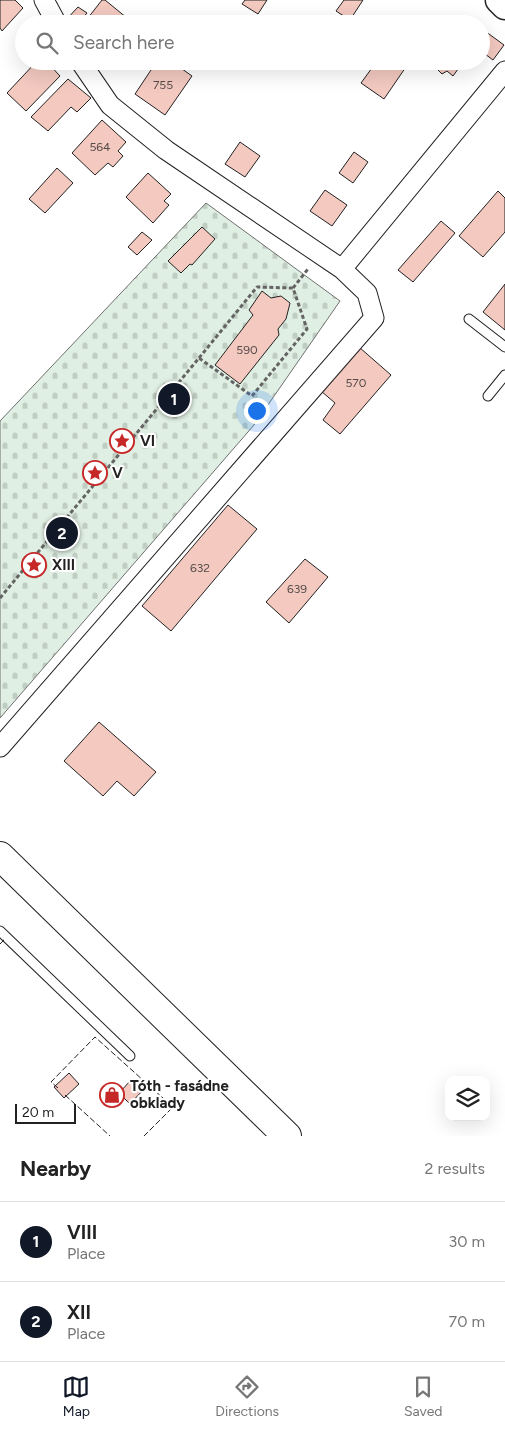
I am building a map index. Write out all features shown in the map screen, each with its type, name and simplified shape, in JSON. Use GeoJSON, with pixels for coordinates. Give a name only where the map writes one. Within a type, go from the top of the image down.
{"type":"FeatureCollection","features":[{"type":"Feature","properties":{"kind":"main road"},"geometry":{"type":"LineString","coordinates":[[0,856],[287,1136]]}},
{"type":"Feature","properties":{"kind":"street"},"geometry":{"type":"LineString","coordinates":[[44,0],[52,15]]}},
{"type":"Feature","properties":{"kind":"street"},"geometry":{"type":"LineString","coordinates":[[499,0],[505,6]]}},
{"type":"Feature","properties":{"kind":"street"},"geometry":{"type":"LineString","coordinates":[[0,747],[374,318],[367,293],[342,269],[166,150],[110,105],[86,70]]}},
{"type":"Feature","properties":{"kind":"street"},"geometry":{"type":"LineString","coordinates":[[342,269],[505,71]]}},
{"type":"Feature","properties":{"kind":"lane"},"geometry":{"type":"LineString","coordinates":[[468,319],[505,348]]}},
{"type":"Feature","properties":{"kind":"lane"},"geometry":{"type":"LineString","coordinates":[[488,396],[505,375]]}},
{"type":"Feature","properties":{"kind":"lane"},"geometry":{"type":"LineString","coordinates":[[0,931],[130,1056]]}},
{"type":"Feature","properties":{"kind":"path"},"geometry":{"type":"LineString","coordinates":[[293,288],[306,271]]}},
{"type":"Feature","properties":{"kind":"path"},"geometry":{"type":"LineString","coordinates":[[0,598],[256,287],[293,288]]}},
{"type":"Feature","properties":{"kind":"path"},"geometry":{"type":"LineString","coordinates":[[199,358],[252,396],[308,329],[293,288]]}},
{"type":"Feature","properties":{"kind":"green space"},"geometry":{"type":"Polygon","coordinates":[[[206,203],[340,301],[254,425],[0,718],[0,421],[206,203]]]}},
{"type":"Feature","properties":{"kind":"building"},"geometry":{"type":"Polygon","coordinates":[[[0,0],[15,0],[23,8],[2,31],[0,28],[0,0]]]}},
{"type":"Feature","properties":{"kind":"building"},"geometry":{"type":"Polygon","coordinates":[[[102,0],[105,0],[123,15],[90,15],[102,0]]]}},
{"type":"Feature","properties":{"kind":"building"},"geometry":{"type":"Polygon","coordinates":[[[245,0],[267,0],[258,14],[242,4],[245,0]]]}},
{"type":"Feature","properties":{"kind":"building"},"geometry":{"type":"Polygon","coordinates":[[[344,0],[363,0],[353,15],[342,15],[336,11],[344,0]]]}},
{"type":"Feature","properties":{"kind":"building"},"geometry":{"type":"Polygon","coordinates":[[[78,7],[87,13],[85,15],[71,15],[78,7]]]}},
{"type":"Feature","properties":{"kind":"building"},"geometry":{"type":"Polygon","coordinates":[[[490,35],[504,45],[493,60],[490,58],[490,35]]]}},
{"type":"Feature","properties":{"kind":"building"},"geometry":{"type":"Polygon","coordinates":[[[29,70],[54,70],[60,76],[26,111],[7,93],[29,70]]]}},
{"type":"Feature","properties":{"kind":"building"},"geometry":{"type":"Polygon","coordinates":[[[151,70],[184,70],[192,76],[165,115],[135,94],[151,70]]]}},
{"type":"Feature","properties":{"kind":"building"},"geometry":{"type":"Polygon","coordinates":[[[370,70],[404,70],[384,99],[361,83],[370,70]]]}},
{"type":"Feature","properties":{"kind":"building"},"geometry":{"type":"Polygon","coordinates":[[[438,70],[457,70],[453,76],[447,71],[442,74],[438,70]]]}},
{"type":"Feature","properties":{"kind":"building"},"geometry":{"type":"Polygon","coordinates":[[[68,79],[91,98],[77,112],[71,107],[48,131],[31,117],[68,79]]]}},
{"type":"Feature","properties":{"kind":"building"},"geometry":{"type":"Polygon","coordinates":[[[102,120],[126,142],[118,151],[123,156],[113,167],[108,163],[95,175],[72,153],[102,120]]]}},
{"type":"Feature","properties":{"kind":"building"},"geometry":{"type":"Polygon","coordinates":[[[240,142],[260,156],[245,177],[225,164],[240,142]]]}},
{"type":"Feature","properties":{"kind":"building"},"geometry":{"type":"Polygon","coordinates":[[[354,152],[368,162],[353,183],[339,173],[354,152]]]}},
{"type":"Feature","properties":{"kind":"building"},"geometry":{"type":"Polygon","coordinates":[[[57,168],[73,183],[45,213],[29,199],[57,168]]]}},
{"type":"Feature","properties":{"kind":"building"},"geometry":{"type":"Polygon","coordinates":[[[148,173],[171,194],[164,201],[169,205],[153,223],[126,197],[148,173]]]}},
{"type":"Feature","properties":{"kind":"building"},"geometry":{"type":"Polygon","coordinates":[[[325,190],[347,205],[332,226],[310,211],[325,190]]]}},
{"type":"Feature","properties":{"kind":"building"},"geometry":{"type":"Polygon","coordinates":[[[498,191],[505,198],[505,232],[483,257],[459,236],[498,191]]]}},
{"type":"Feature","properties":{"kind":"building"},"geometry":{"type":"Polygon","coordinates":[[[441,221],[455,233],[413,282],[398,270],[441,221]]]}},
{"type":"Feature","properties":{"kind":"building"},"geometry":{"type":"Polygon","coordinates":[[[202,227],[215,239],[192,265],[190,264],[181,273],[168,261],[202,227]]]}},
{"type":"Feature","properties":{"kind":"building"},"geometry":{"type":"Polygon","coordinates":[[[142,232],[152,240],[137,255],[128,247],[142,232]]]}},
{"type":"Feature","properties":{"kind":"building"},"geometry":{"type":"Polygon","coordinates":[[[505,284],[505,330],[483,312],[505,284]]]}},
{"type":"Feature","properties":{"kind":"building"},"geometry":{"type":"Polygon","coordinates":[[[262,291],[271,298],[281,296],[290,303],[286,319],[278,329],[279,335],[240,384],[215,365],[253,315],[249,310],[262,291]]]}},
{"type":"Feature","properties":{"kind":"building"},"geometry":{"type":"Polygon","coordinates":[[[359,347],[391,375],[340,434],[323,420],[335,403],[321,391],[359,347]]]}},
{"type":"Feature","properties":{"kind":"building"},"geometry":{"type":"Polygon","coordinates":[[[228,505],[257,529],[171,631],[142,606],[228,505]]]}},
{"type":"Feature","properties":{"kind":"building"},"geometry":{"type":"Polygon","coordinates":[[[305,559],[328,577],[289,623],[266,602],[305,559]]]}},
{"type":"Feature","properties":{"kind":"building"},"geometry":{"type":"Polygon","coordinates":[[[99,722],[156,772],[134,796],[117,781],[103,796],[64,761],[99,722]]]}},
{"type":"Feature","properties":{"kind":"building"},"geometry":{"type":"Polygon","coordinates":[[[69,1073],[79,1084],[64,1098],[54,1087],[69,1073]]]}},
{"type":"Feature","properties":{"kind":"building"},"geometry":{"type":"Polygon","coordinates":[[[132,1079],[143,1090],[130,1104],[119,1093],[132,1079]]]}},
{"type":"Feature","properties":{"kind":"fence"},"geometry":{"type":"LineString","coordinates":[[0,944],[4,940],[2,938]]}},
{"type":"Feature","properties":{"kind":"fence"},"geometry":{"type":"LineString","coordinates":[[58,1088],[51,1082],[95,1037],[173,1107],[144,1136]]}},
{"type":"Feature","properties":{"kind":"fence"},"geometry":{"type":"LineString","coordinates":[[65,1095],[110,1136]]}},
{"type":"Feature","properties":{"kind":"place","name":"VIII"},"geometry":{"type":"Point","coordinates":[174,399]}},
{"type":"Feature","properties":{"kind":"place","name":"VI"},"geometry":{"type":"Point","coordinates":[122,441]}},
{"type":"Feature","properties":{"kind":"place","name":"V"},"geometry":{"type":"Point","coordinates":[95,473]}},
{"type":"Feature","properties":{"kind":"place","name":"XII"},"geometry":{"type":"Point","coordinates":[62,533]}},
{"type":"Feature","properties":{"kind":"place","name":"XIII"},"geometry":{"type":"Point","coordinates":[34,565]}},
{"type":"Feature","properties":{"kind":"place","name":"Tóth - fasádne obklady"},"geometry":{"type":"Point","coordinates":[112,1095]}}]}
